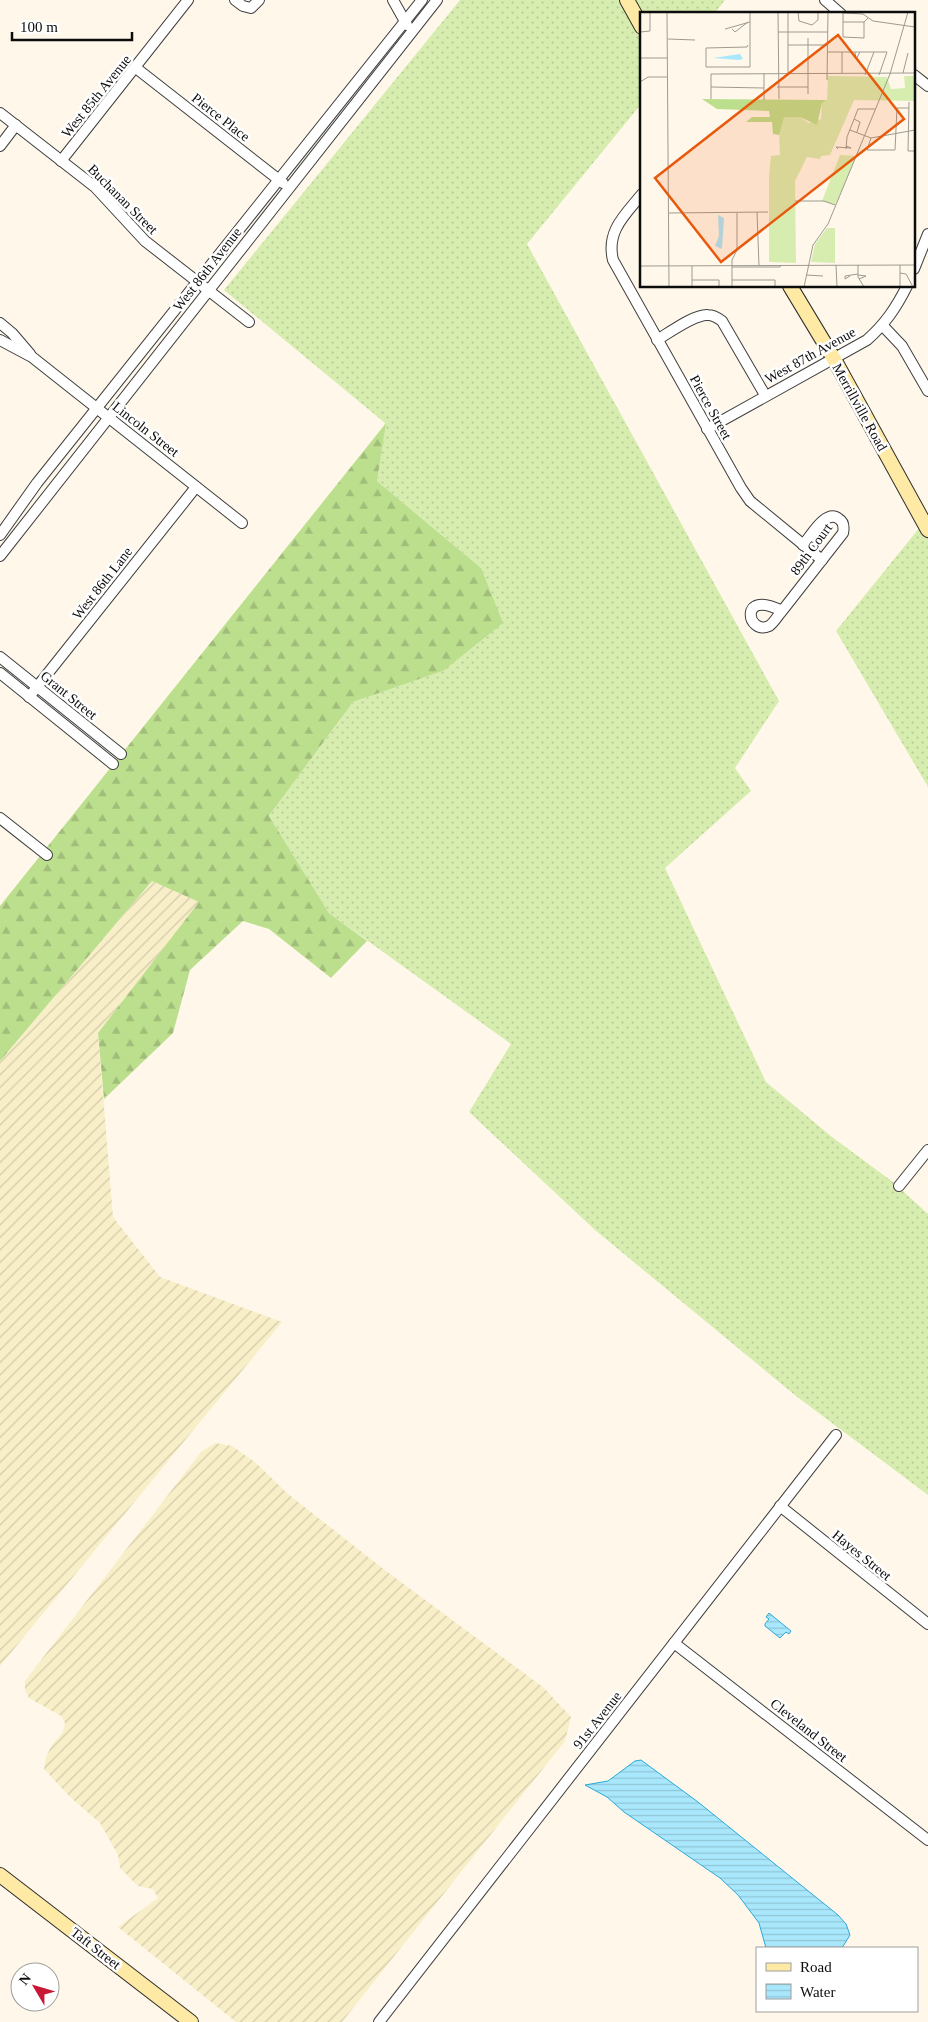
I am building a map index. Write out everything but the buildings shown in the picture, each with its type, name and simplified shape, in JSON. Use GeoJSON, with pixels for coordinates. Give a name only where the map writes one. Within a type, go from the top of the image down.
{"type":"FeatureCollection","features":[{"type":"Feature","properties":{"kind":"street","name":"West 85th Avenue"},"geometry":{"type":"LineString","coordinates":[[61,161],[188,0]]}},
{"type":"Feature","properties":{"kind":"street"},"geometry":{"type":"LineString","coordinates":[[235,0],[243,6],[250,8],[258,0]]}},
{"type":"Feature","properties":{"kind":"street"},"geometry":{"type":"LineString","coordinates":[[393,0],[411,33]]}},
{"type":"Feature","properties":{"kind":"street","name":"West 86th Avenue"},"geometry":{"type":"LineString","coordinates":[[0,535],[37,483],[422,0]]}},
{"type":"Feature","properties":{"kind":"street","name":"West 86th Avenue"},"geometry":{"type":"LineString","coordinates":[[0,556],[437,0]]}},
{"type":"Feature","properties":{"kind":"street"},"geometry":{"type":"LineString","coordinates":[[626,0],[640,24]]}},
{"type":"Feature","properties":{"kind":"street"},"geometry":{"type":"LineString","coordinates":[[825,0],[840,12]]}},
{"type":"Feature","properties":{"kind":"street","name":"Pierce Place"},"geometry":{"type":"LineString","coordinates":[[136,68],[289,188]]}},
{"type":"Feature","properties":{"kind":"street"},"geometry":{"type":"LineString","coordinates":[[916,77],[928,86]]}},
{"type":"Feature","properties":{"kind":"street","name":"Buchanan Street"},"geometry":{"type":"LineString","coordinates":[[0,113],[95,187],[144,241],[249,322]]}},
{"type":"Feature","properties":{"kind":"street"},"geometry":{"type":"LineString","coordinates":[[0,146],[16,126]]}},
{"type":"Feature","properties":{"kind":"street","name":"Pierce Street"},"geometry":{"type":"LineString","coordinates":[[640,197],[613,231],[611,242],[613,260],[707,429],[750,501],[822,560]]}},
{"type":"Feature","properties":{"kind":"street"},"geometry":{"type":"LineString","coordinates":[[916,264],[928,234]]}},
{"type":"Feature","properties":{"kind":"street","name":"Merrillville Road"},"geometry":{"type":"LineString","coordinates":[[791,288],[834,359],[928,530]]}},
{"type":"Feature","properties":{"kind":"street","name":"West 87th Avenue"},"geometry":{"type":"LineString","coordinates":[[707,429],[867,340],[883,326],[894,312],[906,288]]}},
{"type":"Feature","properties":{"kind":"street"},"geometry":{"type":"LineString","coordinates":[[657,340],[698,316],[707,314],[715,316],[722,321],[765,396]]}},
{"type":"Feature","properties":{"kind":"street","name":"Lincoln Street"},"geometry":{"type":"LineString","coordinates":[[0,323],[12,333],[32,357]]}},
{"type":"Feature","properties":{"kind":"street"},"geometry":{"type":"LineString","coordinates":[[883,326],[902,346],[928,390]]}},
{"type":"Feature","properties":{"kind":"street","name":"Lincoln Street"},"geometry":{"type":"LineString","coordinates":[[0,340],[32,357],[242,524]]}},
{"type":"Feature","properties":{"kind":"street","name":"West 86th Lane"},"geometry":{"type":"LineString","coordinates":[[29,697],[196,487]]}},
{"type":"Feature","properties":{"kind":"street","name":"89th Court"},"geometry":{"type":"LineString","coordinates":[[782,611],[843,533],[844,528],[838,517],[825,518],[803,545]]}},
{"type":"Feature","properties":{"kind":"street","name":"Grant Street"},"geometry":{"type":"LineString","coordinates":[[0,657],[121,754]]}},
{"type":"Feature","properties":{"kind":"street","name":"Grant Street"},"geometry":{"type":"LineString","coordinates":[[0,673],[113,764]]}},
{"type":"Feature","properties":{"kind":"street"},"geometry":{"type":"LineString","coordinates":[[0,818],[47,855]]}},
{"type":"Feature","properties":{"kind":"street"},"geometry":{"type":"LineString","coordinates":[[899,1186],[928,1150]]}},
{"type":"Feature","properties":{"kind":"street","name":"91st Avenue"},"geometry":{"type":"LineString","coordinates":[[379,2022],[836,1435]]}},
{"type":"Feature","properties":{"kind":"street","name":"Hayes Street"},"geometry":{"type":"LineString","coordinates":[[780,1506],[928,1624]]}},
{"type":"Feature","properties":{"kind":"street","name":"Cleveland Street"},"geometry":{"type":"LineString","coordinates":[[674,1642],[928,1840]]}},
{"type":"Feature","properties":{"kind":"street","name":"Taft Street"},"geometry":{"type":"LineString","coordinates":[[0,1874],[192,2022]]}},
{"type":"Feature","properties":{"kind":"shaded area"},"geometry":{"type":"Polygon","coordinates":[[[152,881],[200,902],[98,1033],[113,1217],[160,1277],[282,1322],[0,1666],[0,1061],[152,881]]]}},
{"type":"Feature","properties":{"kind":"shaded area"},"geometry":{"type":"Polygon","coordinates":[[[215,1443],[232,1446],[256,1463],[288,1494],[386,1571],[544,1688],[571,1717],[565,1741],[342,2022],[236,2022],[118,1927],[158,1898],[153,1889],[138,1886],[120,1868],[118,1855],[100,1823],[70,1797],[44,1769],[46,1757],[52,1745],[63,1732],[65,1723],[61,1716],[29,1698],[25,1690],[25,1681],[201,1452],[215,1443]]]}},
{"type":"Feature","properties":{"kind":"green space"},"geometry":{"type":"Polygon","coordinates":[[[460,0],[725,0],[716,12],[640,12],[640,105],[527,244],[779,701],[735,768],[751,791],[665,868],[766,1082],[832,1137],[893,1182],[928,1214],[928,1495],[796,1396],[595,1230],[469,1112],[511,1044],[329,913],[269,816],[353,702],[443,671],[481,568],[377,481],[385,423],[224,290],[460,0]]]}},
{"type":"Feature","properties":{"kind":"green space"},"geometry":{"type":"Polygon","coordinates":[[[386,423],[377,481],[481,568],[503,623],[443,671],[353,702],[269,816],[329,913],[367,941],[331,978],[269,929],[243,921],[190,970],[173,1033],[104,1099],[98,1033],[199,902],[152,881],[0,1061],[0,906],[386,423]]]}},
{"type":"Feature","properties":{"kind":"green space"},"geometry":{"type":"Polygon","coordinates":[[[924,522],[928,530],[928,787],[836,631],[924,522]]]}},
{"type":"Feature","properties":{"kind":"water"},"geometry":{"type":"Polygon","coordinates":[[[769,1613],[791,1631],[789,1634],[786,1632],[780,1638],[765,1626],[769,1619],[766,1617],[769,1613]]]}},
{"type":"Feature","properties":{"kind":"water"},"geometry":{"type":"Polygon","coordinates":[[[641,1760],[698,1802],[838,1915],[846,1924],[850,1935],[843,1947],[766,1947],[759,1923],[738,1895],[720,1878],[624,1812],[607,1797],[585,1785],[608,1781],[635,1761],[641,1760]]]}}]}
